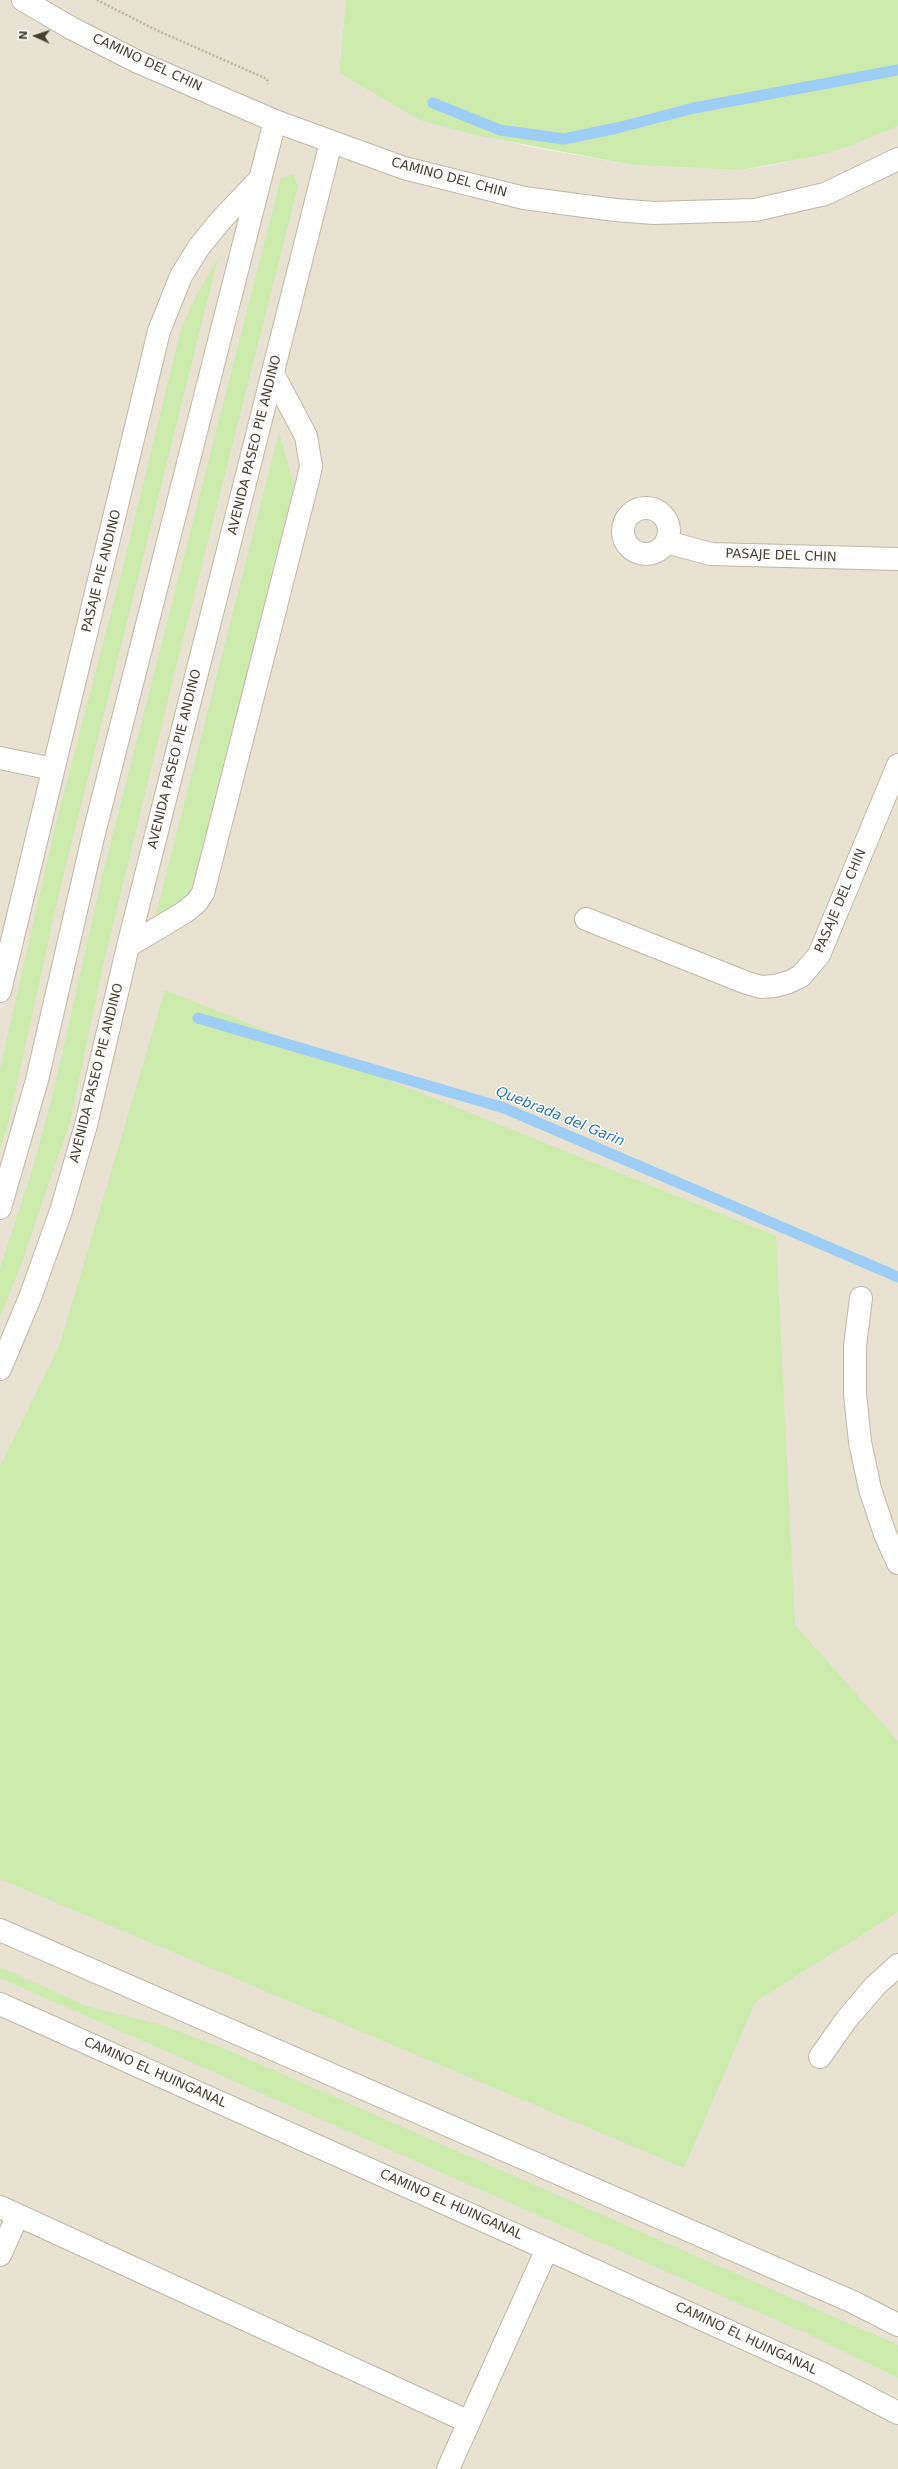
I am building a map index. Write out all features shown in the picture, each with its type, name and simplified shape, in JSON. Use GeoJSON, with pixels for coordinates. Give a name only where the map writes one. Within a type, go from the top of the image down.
{"type":"FeatureCollection","features":[{"type":"Feature","properties":{"kind":"street","name":"CAMINO DEL CHIN"},"geometry":{"type":"LineString","coordinates":[[24,0],[71,28],[138,62],[275,121],[404,168],[493,192],[615,210],[654,213],[755,210],[797,202],[852,183],[898,159]]}},
{"type":"Feature","properties":{"kind":"street"},"geometry":{"type":"LineString","coordinates":[[0,1208],[37,1080],[95,829],[275,121]]}},
{"type":"Feature","properties":{"kind":"street","name":"AVENIDA PASEO PIE ANDINO"},"geometry":{"type":"LineString","coordinates":[[0,1369],[31,1295],[61,1211],[86,1125],[128,946],[331,142]]}},
{"type":"Feature","properties":{"kind":"street","name":"PASAJE PIE ANDINO"},"geometry":{"type":"LineString","coordinates":[[0,991],[159,331],[166,310],[181,276],[200,247],[221,220],[260,180]]}},
{"type":"Feature","properties":{"kind":"street"},"geometry":{"type":"LineString","coordinates":[[128,946],[186,912],[197,902],[202,893],[306,488],[311,466],[306,436],[273,374]]}},
{"type":"Feature","properties":{"kind":"street","name":"PASAJE DEL CHIN"},"geometry":{"type":"LineString","coordinates":[[666,542],[711,554],[898,559]]}},
{"type":"Feature","properties":{"kind":"street"},"geometry":{"type":"LineString","coordinates":[[0,758],[53,769]]}},
{"type":"Feature","properties":{"kind":"street","name":"PASAJE DEL CHIN"},"geometry":{"type":"LineString","coordinates":[[586,919],[747,983],[768,986],[789,982],[801,976],[819,955],[898,765]]}},
{"type":"Feature","properties":{"kind":"street"},"geometry":{"type":"LineString","coordinates":[[861,1298],[855,1346],[855,1394],[860,1442],[870,1489],[885,1534],[898,1563]]}},
{"type":"Feature","properties":{"kind":"street"},"geometry":{"type":"LineString","coordinates":[[0,1930],[831,2292],[898,2325]]}},
{"type":"Feature","properties":{"kind":"street"},"geometry":{"type":"LineString","coordinates":[[820,2057],[846,2020],[875,1986],[898,1965]]}},
{"type":"Feature","properties":{"kind":"street","name":"CAMINO EL HUINGANAL"},"geometry":{"type":"LineString","coordinates":[[0,2004],[547,2248],[823,2374],[898,2413]]}},
{"type":"Feature","properties":{"kind":"street"},"geometry":{"type":"LineString","coordinates":[[0,2254],[9,2211],[469,2422]]}},
{"type":"Feature","properties":{"kind":"street"},"geometry":{"type":"LineString","coordinates":[[448,2469],[547,2248]]}},
{"type":"Feature","properties":{"kind":"path"},"geometry":{"type":"LineString","coordinates":[[97,0],[156,30],[267,79],[275,121]]}},
{"type":"Feature","properties":{"kind":"shaded area"},"geometry":{"type":"Polygon","coordinates":[[[0,0],[346,0],[339,73],[419,120],[530,147],[633,165],[741,170],[779,164],[853,145],[898,126],[898,2469],[0,2469],[0,0]]]}},
{"type":"Feature","properties":{"kind":"green space"},"geometry":{"type":"Polygon","coordinates":[[[346,0],[898,0],[898,126],[853,145],[816,156],[741,170],[633,165],[475,135],[419,120],[339,73],[346,0]]]}},
{"type":"Feature","properties":{"kind":"green space"},"geometry":{"type":"Polygon","coordinates":[[[293,174],[298,186],[176,667],[104,961],[70,1122],[22,1262],[0,1317],[0,1268],[32,1171],[53,1094],[104,869],[281,178],[293,174]]]}},
{"type":"Feature","properties":{"kind":"green space"},"geometry":{"type":"Polygon","coordinates":[[[218,258],[59,893],[8,1124],[0,1148],[0,1069],[55,828],[124,563],[181,329],[194,300],[218,258]]]}},
{"type":"Feature","properties":{"kind":"green space"},"geometry":{"type":"Polygon","coordinates":[[[279,432],[294,485],[194,881],[188,894],[155,918],[279,432]]]}},
{"type":"Feature","properties":{"kind":"green space"},"geometry":{"type":"Polygon","coordinates":[[[165,990],[776,1236],[795,1625],[898,1741],[898,1912],[755,2002],[684,2168],[0,1879],[0,1466],[60,1344],[165,990]]]}},
{"type":"Feature","properties":{"kind":"green space"},"geometry":{"type":"Polygon","coordinates":[[[0,1967],[89,2007],[162,2025],[230,2051],[898,2345],[898,2378],[808,2334],[0,1978],[0,1967]]]}},
{"type":"Feature","properties":{"kind":"waterway"},"geometry":{"type":"LineString","coordinates":[[433,103],[500,130],[564,139],[617,128],[694,108],[898,70]]}},
{"type":"Feature","properties":{"kind":"waterway","name":"Quebrada del Garin"},"geometry":{"type":"LineString","coordinates":[[198,1018],[504,1108],[898,1277]]}}]}
